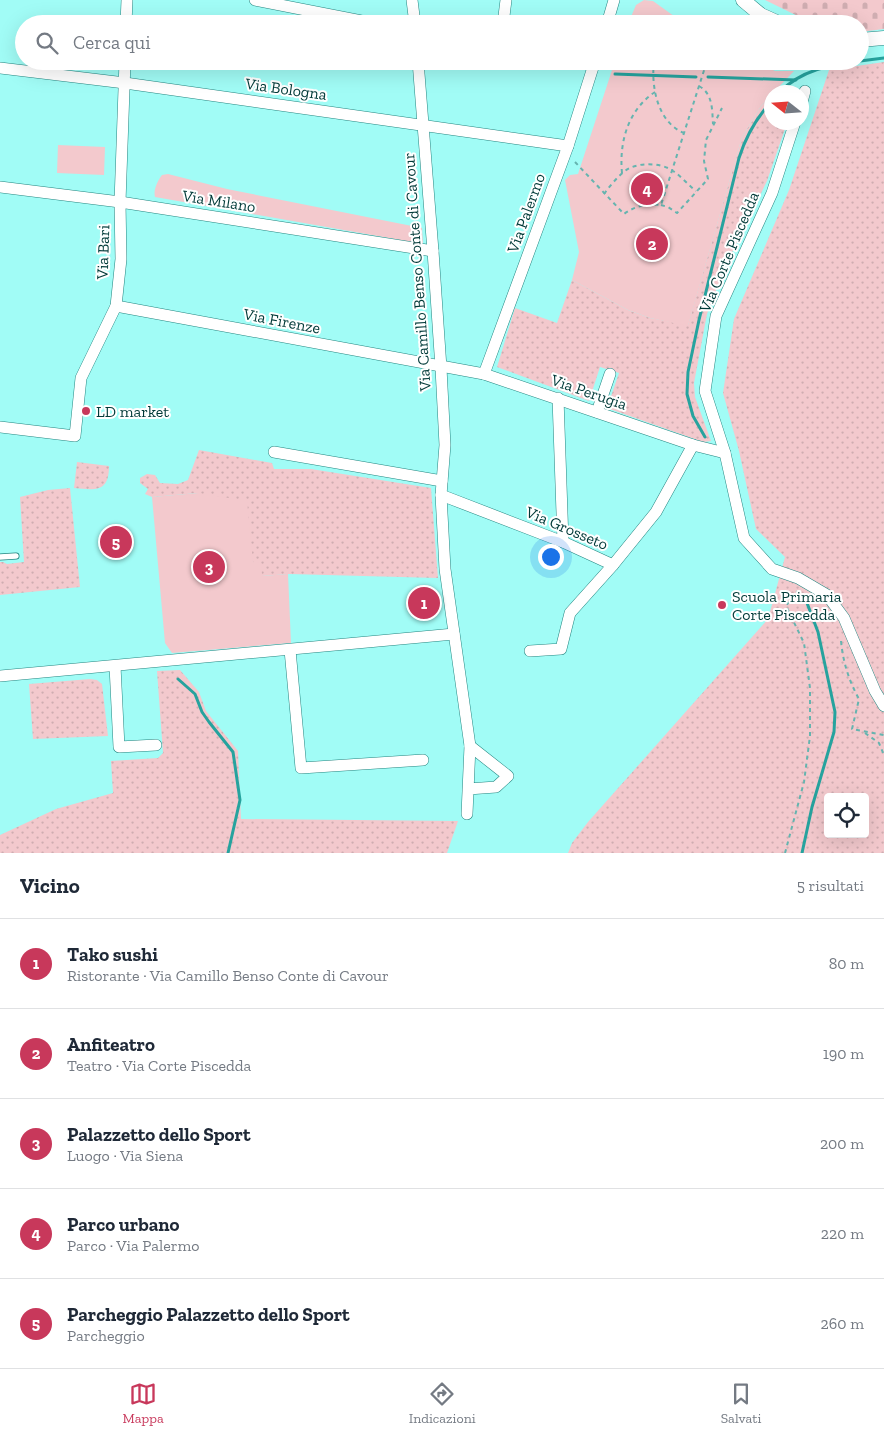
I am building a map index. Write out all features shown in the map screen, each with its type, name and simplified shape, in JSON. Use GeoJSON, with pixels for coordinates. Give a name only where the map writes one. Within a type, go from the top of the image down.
{"type":"FeatureCollection","features":[{"type":"Feature","properties":{"kind":"street"},"geometry":{"type":"LineString","coordinates":[[126,15],[127,0]]}},
{"type":"Feature","properties":{"kind":"street"},"geometry":{"type":"LineString","coordinates":[[255,0],[331,15]]}},
{"type":"Feature","properties":{"kind":"street"},"geometry":{"type":"LineString","coordinates":[[412,0],[414,15]]}},
{"type":"Feature","properties":{"kind":"street"},"geometry":{"type":"LineString","coordinates":[[504,15],[506,0]]}},
{"type":"Feature","properties":{"kind":"street"},"geometry":{"type":"LineString","coordinates":[[610,15],[614,0]]}},
{"type":"Feature","properties":{"kind":"street"},"geometry":{"type":"LineString","coordinates":[[743,0],[761,15]]}},
{"type":"Feature","properties":{"kind":"street"},"geometry":{"type":"LineString","coordinates":[[869,39],[884,38]]}},
{"type":"Feature","properties":{"kind":"street","name":"Via Bologna"},"geometry":{"type":"LineString","coordinates":[[0,68],[15,70]]}},
{"type":"Feature","properties":{"kind":"street","name":"Via Bologna"},"geometry":{"type":"LineString","coordinates":[[17,70],[125,83],[568,146]]}},
{"type":"Feature","properties":{"kind":"street","name":"Via Bari"},"geometry":{"type":"LineString","coordinates":[[0,427],[75,436],[81,378],[116,306],[121,259],[120,202],[125,70]]}},
{"type":"Feature","properties":{"kind":"street","name":"Via Camillo Benso Conte di Cavour"},"geometry":{"type":"LineString","coordinates":[[419,70],[441,368],[445,445],[441,495],[445,569],[470,746],[467,814]]}},
{"type":"Feature","properties":{"kind":"street","name":"Via Palermo"},"geometry":{"type":"LineString","coordinates":[[484,374],[568,146],[593,70]]}},
{"type":"Feature","properties":{"kind":"street","name":"Via Corte Piscedda"},"geometry":{"type":"LineString","coordinates":[[792,130],[772,193],[716,316],[705,391],[726,453],[744,538],[772,569],[804,582]]}},
{"type":"Feature","properties":{"kind":"street","name":"Via Milano"},"geometry":{"type":"LineString","coordinates":[[0,187],[120,202],[433,251]]}},
{"type":"Feature","properties":{"kind":"street","name":"Via Firenze"},"geometry":{"type":"LineString","coordinates":[[116,306],[441,368]]}},
{"type":"Feature","properties":{"kind":"street","name":"Via Perugia"},"geometry":{"type":"LineString","coordinates":[[441,368],[484,374],[693,445],[726,453]]}},
{"type":"Feature","properties":{"kind":"street"},"geometry":{"type":"LineString","coordinates":[[597,412],[610,374]]}},
{"type":"Feature","properties":{"kind":"street"},"geometry":{"type":"LineString","coordinates":[[558,398],[563,542]]}},
{"type":"Feature","properties":{"kind":"street"},"geometry":{"type":"LineString","coordinates":[[613,565],[656,512],[693,445]]}},
{"type":"Feature","properties":{"kind":"street"},"geometry":{"type":"LineString","coordinates":[[274,452],[442,481]]}},
{"type":"Feature","properties":{"kind":"street","name":"Via Grosseto"},"geometry":{"type":"LineString","coordinates":[[441,495],[563,542],[613,565],[570,613],[561,649],[530,651]]}},
{"type":"Feature","properties":{"kind":"street"},"geometry":{"type":"LineString","coordinates":[[804,582],[827,595],[844,618],[875,691],[884,706]]}},
{"type":"Feature","properties":{"kind":"street"},"geometry":{"type":"LineString","coordinates":[[0,676],[454,634]]}},
{"type":"Feature","properties":{"kind":"street"},"geometry":{"type":"LineString","coordinates":[[290,650],[301,768],[423,760]]}},
{"type":"Feature","properties":{"kind":"street"},"geometry":{"type":"LineString","coordinates":[[115,666],[119,747],[156,745]]}},
{"type":"Feature","properties":{"kind":"street"},"geometry":{"type":"LineString","coordinates":[[468,789],[496,787],[508,776],[470,746]]}},
{"type":"Feature","properties":{"kind":"lane"},"geometry":{"type":"LineString","coordinates":[[0,557],[16,556]]}},
{"type":"Feature","properties":{"kind":"path"},"geometry":{"type":"LineString","coordinates":[[653,70],[655,92],[661,110],[673,126],[684,133]]}},
{"type":"Feature","properties":{"kind":"path"},"geometry":{"type":"LineString","coordinates":[[661,205],[704,70]]}},
{"type":"Feature","properties":{"kind":"path"},"geometry":{"type":"LineString","coordinates":[[699,86],[704,89],[712,103],[713,124]]}},
{"type":"Feature","properties":{"kind":"path"},"geometry":{"type":"LineString","coordinates":[[622,173],[624,141],[632,116],[646,98],[655,92]]}},
{"type":"Feature","properties":{"kind":"path"},"geometry":{"type":"LineString","coordinates":[[563,158],[577,163],[582,171],[624,214],[632,208],[652,204],[668,207],[677,213],[708,179],[704,151],[706,140],[722,108]]}},
{"type":"Feature","properties":{"kind":"path"},"geometry":{"type":"LineString","coordinates":[[604,194],[622,173],[632,166],[642,165],[663,166],[672,170],[696,192]]}},
{"type":"Feature","properties":{"kind":"path"},"geometry":{"type":"LineString","coordinates":[[785,853],[804,782],[810,736],[810,688],[804,642],[786,606],[804,582]]}},
{"type":"Feature","properties":{"kind":"path"},"geometry":{"type":"LineString","coordinates":[[841,638],[842,655],[850,684],[858,699],[852,730],[884,735]]}},
{"type":"Feature","properties":{"kind":"path"},"geometry":{"type":"LineString","coordinates":[[864,732],[878,743],[884,755]]}},
{"type":"Feature","properties":{"kind":"green space"},"geometry":{"type":"Polygon","coordinates":[[[644,0],[653,1],[672,15],[632,15],[636,5],[644,0]]]}},
{"type":"Feature","properties":{"kind":"green space"},"geometry":{"type":"Polygon","coordinates":[[[765,0],[884,0],[884,29],[869,31],[869,15],[796,15],[765,0]]]}},
{"type":"Feature","properties":{"kind":"green space"},"geometry":{"type":"Polygon","coordinates":[[[884,62],[884,853],[568,853],[572,843],[588,822],[768,619],[785,557],[756,529],[739,451],[723,393],[734,319],[789,190],[829,70],[869,70],[869,64],[884,62]]]}},
{"type":"Feature","properties":{"kind":"green space"},"geometry":{"type":"Polygon","coordinates":[[[612,70],[794,71],[781,85],[764,85],[764,103],[742,137],[688,326],[650,318],[628,310],[572,280],[579,252],[565,180],[570,175],[578,174],[612,70]]]}},
{"type":"Feature","properties":{"kind":"green space"},"geometry":{"type":"Polygon","coordinates":[[[764,103],[764,130],[785,130],[767,181],[726,265],[707,314],[694,383],[695,397],[711,441],[703,442],[607,408],[619,373],[600,367],[589,401],[497,367],[515,308],[557,323],[572,280],[628,310],[650,318],[688,325],[742,137],[764,103]]]}},
{"type":"Feature","properties":{"kind":"green space"},"geometry":{"type":"Polygon","coordinates":[[[58,145],[105,147],[104,175],[57,173],[58,145]]]}},
{"type":"Feature","properties":{"kind":"green space"},"geometry":{"type":"Polygon","coordinates":[[[168,174],[227,189],[422,228],[423,244],[155,197],[155,188],[159,180],[162,175],[168,174]]]}},
{"type":"Feature","properties":{"kind":"green space"},"geometry":{"type":"Polygon","coordinates":[[[199,450],[272,463],[274,469],[311,469],[431,488],[438,578],[289,574],[262,576],[198,493],[152,497],[145,494],[148,489],[140,483],[140,478],[147,474],[155,475],[160,483],[178,484],[188,480],[199,450]]]}},
{"type":"Feature","properties":{"kind":"green space"},"geometry":{"type":"Polygon","coordinates":[[[77,462],[109,466],[108,475],[103,485],[94,489],[74,488],[77,462]]]}},
{"type":"Feature","properties":{"kind":"green space"},"geometry":{"type":"Polygon","coordinates":[[[70,488],[80,587],[0,595],[0,562],[7,564],[24,562],[20,497],[48,490],[70,488]]]}},
{"type":"Feature","properties":{"kind":"green space"},"geometry":{"type":"Polygon","coordinates":[[[198,493],[247,501],[253,562],[261,563],[262,576],[288,574],[291,643],[172,653],[165,643],[152,497],[198,493]]]}},
{"type":"Feature","properties":{"kind":"green space"},"geometry":{"type":"Polygon","coordinates":[[[180,670],[199,692],[206,711],[238,751],[241,819],[458,821],[447,853],[0,853],[0,835],[56,809],[113,793],[111,761],[158,758],[163,753],[157,671],[180,670]]]}},
{"type":"Feature","properties":{"kind":"green space"},"geometry":{"type":"Polygon","coordinates":[[[97,680],[102,684],[108,736],[33,739],[29,684],[97,680]]]}},
{"type":"Feature","properties":{"kind":"waterway"},"geometry":{"type":"LineString","coordinates":[[869,60],[884,58]]}},
{"type":"Feature","properties":{"kind":"waterway"},"geometry":{"type":"LineString","coordinates":[[788,85],[797,78],[816,70]]}},
{"type":"Feature","properties":{"kind":"waterway"},"geometry":{"type":"LineString","coordinates":[[615,74],[696,77]]}},
{"type":"Feature","properties":{"kind":"waterway"},"geometry":{"type":"LineString","coordinates":[[708,77],[796,80]]}},
{"type":"Feature","properties":{"kind":"waterway"},"geometry":{"type":"LineString","coordinates":[[705,437],[693,416],[687,394],[688,372],[739,158],[752,128],[764,110]]}},
{"type":"Feature","properties":{"kind":"waterway"},"geometry":{"type":"LineString","coordinates":[[802,853],[812,807],[834,732],[835,712],[818,632],[807,603]]}},
{"type":"Feature","properties":{"kind":"waterway"},"geometry":{"type":"LineString","coordinates":[[178,679],[195,694],[202,712],[233,752],[240,800],[228,853]]}},
{"type":"Feature","properties":{"kind":"place","name":"Parco urbano"},"geometry":{"type":"Point","coordinates":[647,189]}},
{"type":"Feature","properties":{"kind":"place","name":"Anfiteatro"},"geometry":{"type":"Point","coordinates":[652,244]}},
{"type":"Feature","properties":{"kind":"place","name":"LD market"},"geometry":{"type":"Point","coordinates":[86,411]}},
{"type":"Feature","properties":{"kind":"place","name":"Parcheggio Palazzetto dello Sport"},"geometry":{"type":"Point","coordinates":[116,542]}},
{"type":"Feature","properties":{"kind":"place","name":"Palazzetto dello Sport"},"geometry":{"type":"Point","coordinates":[209,567]}},
{"type":"Feature","properties":{"kind":"place","name":"Tako sushi"},"geometry":{"type":"Point","coordinates":[424,603]}},
{"type":"Feature","properties":{"kind":"place","name":"Scuola Primaria Corte Piscedda"},"geometry":{"type":"Point","coordinates":[722,605]}}]}
